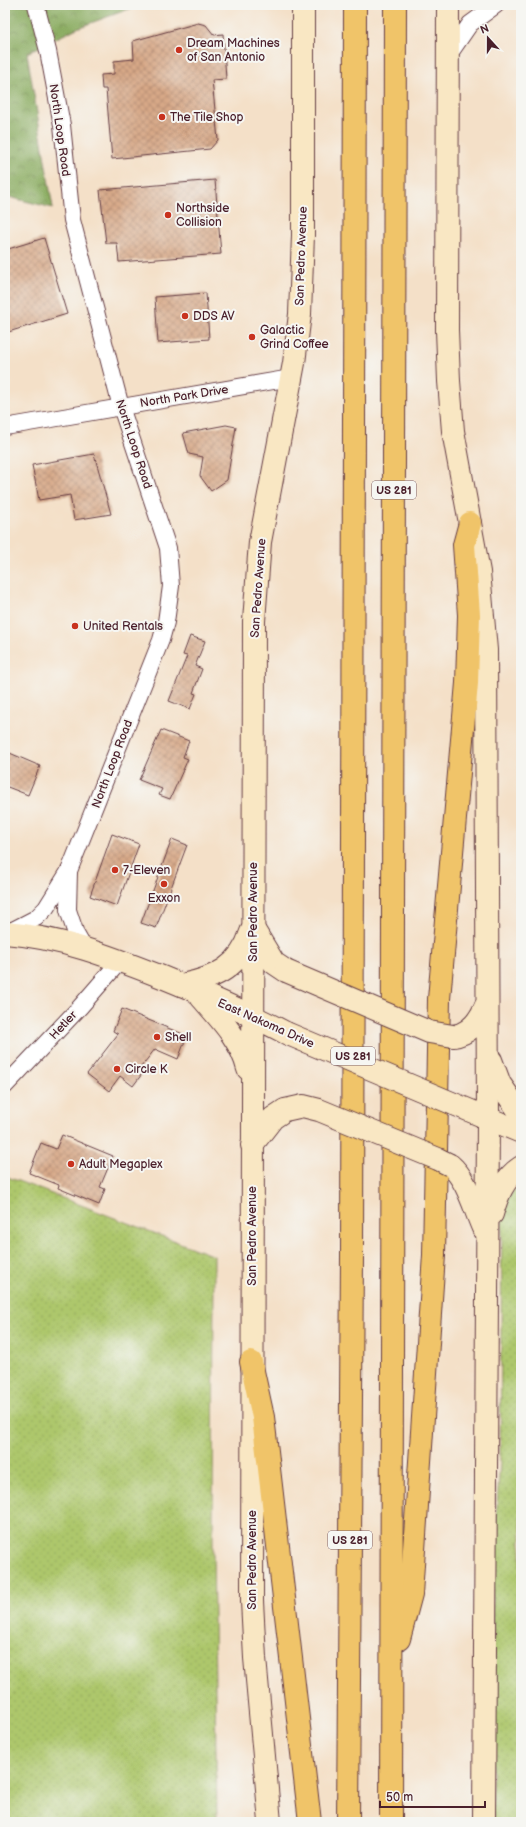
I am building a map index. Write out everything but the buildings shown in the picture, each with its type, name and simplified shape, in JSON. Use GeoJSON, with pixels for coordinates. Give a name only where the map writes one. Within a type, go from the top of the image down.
{"type":"FeatureCollection","features":[{"type":"Feature","properties":{"kind":"highway","name":"US 281"},"geometry":{"type":"LineString","coordinates":[[348,1822],[352,1242],[355,5]]}},
{"type":"Feature","properties":{"kind":"highway","name":"US 281"},"geometry":{"type":"LineString","coordinates":[[391,1822],[396,5]]}},
{"type":"Feature","properties":{"kind":"highway"},"geometry":{"type":"LineString","coordinates":[[391,1674],[411,1594],[432,1298],[435,1230],[438,999],[467,683],[469,615],[464,545],[470,523]]}},
{"type":"Feature","properties":{"kind":"highway"},"geometry":{"type":"LineString","coordinates":[[252,1362],[263,1417],[310,1822]]}},
{"type":"Feature","properties":{"kind":"main road","name":"San Pedro Avenue"},"geometry":{"type":"LineString","coordinates":[[270,1822],[252,1623],[252,1016],[255,594],[264,517],[291,378],[300,314],[302,265],[303,5]]}},
{"type":"Feature","properties":{"kind":"main road"},"geometry":{"type":"LineString","coordinates":[[448,5],[448,356],[454,431],[482,598],[486,650],[486,1047],[488,1118],[486,1236],[484,1822]]}},
{"type":"Feature","properties":{"kind":"main road"},"geometry":{"type":"LineString","coordinates":[[253,927],[274,963],[286,971],[429,1032],[453,1036],[464,1033],[471,1028],[486,1005]]}},
{"type":"Feature","properties":{"kind":"main road"},"geometry":{"type":"LineString","coordinates":[[253,927],[242,954],[229,967],[190,989],[227,1027],[241,1048],[253,1086]]}},
{"type":"Feature","properties":{"kind":"main road","name":"East Nakoma Drive"},"geometry":{"type":"LineString","coordinates":[[6,933],[60,941],[120,961],[190,989],[252,1016],[286,1033],[521,1132]]}},
{"type":"Feature","properties":{"kind":"main road"},"geometry":{"type":"LineString","coordinates":[[486,1047],[500,1084],[521,1114]]}},
{"type":"Feature","properties":{"kind":"main road"},"geometry":{"type":"LineString","coordinates":[[252,1145],[273,1118],[285,1110],[303,1106],[319,1110],[438,1158],[450,1166],[455,1170],[463,1182],[486,1236]]}},
{"type":"Feature","properties":{"kind":"main road"},"geometry":{"type":"LineString","coordinates":[[486,1236],[498,1194],[509,1177],[521,1167]]}},
{"type":"Feature","properties":{"kind":"street","name":"North Loop Road"},"geometry":{"type":"LineString","coordinates":[[6,933],[36,918],[46,908],[69,871],[161,640],[170,604],[171,580],[168,548],[122,407],[72,220],[62,125],[48,51],[36,5]]}},
{"type":"Feature","properties":{"kind":"street"},"geometry":{"type":"LineString","coordinates":[[448,56],[470,24],[496,5]]}},
{"type":"Feature","properties":{"kind":"street","name":"North Park Drive"},"geometry":{"type":"LineString","coordinates":[[5,427],[291,378]]}},
{"type":"Feature","properties":{"kind":"street","name":"North Loop Road"},"geometry":{"type":"LineString","coordinates":[[69,871],[68,910],[76,934],[84,948]]}},
{"type":"Feature","properties":{"kind":"street","name":"Hetler"},"geometry":{"type":"LineString","coordinates":[[5,1086],[74,1013],[120,961]]}},
{"type":"Feature","properties":{"kind":"green space"},"geometry":{"type":"Polygon","coordinates":[[[5,5],[140,5],[77,28],[27,53],[53,208],[5,196],[5,5]]]}},
{"type":"Feature","properties":{"kind":"green space"},"geometry":{"type":"Polygon","coordinates":[[[5,1176],[214,1256],[213,1549],[217,1822],[5,1822],[5,1176]]]}},
{"type":"Feature","properties":{"kind":"green space"},"geometry":{"type":"Polygon","coordinates":[[[521,1179],[521,1822],[492,1822],[492,1573],[500,1462],[502,1218],[504,1204],[521,1179]]]}},
{"type":"Feature","properties":{"kind":"place","name":"Dream Machines of San Antonio"},"geometry":{"type":"Point","coordinates":[179,50]}},
{"type":"Feature","properties":{"kind":"place","name":"The Tile Shop"},"geometry":{"type":"Point","coordinates":[162,117]}},
{"type":"Feature","properties":{"kind":"place","name":"Northside Collision"},"geometry":{"type":"Point","coordinates":[168,215]}},
{"type":"Feature","properties":{"kind":"place","name":"DDS AV"},"geometry":{"type":"Point","coordinates":[185,316]}},
{"type":"Feature","properties":{"kind":"place","name":"Galactic Grind Coffee"},"geometry":{"type":"Point","coordinates":[252,337]}},
{"type":"Feature","properties":{"kind":"place","name":"United Rentals"},"geometry":{"type":"Point","coordinates":[75,626]}},
{"type":"Feature","properties":{"kind":"place","name":"7-Eleven"},"geometry":{"type":"Point","coordinates":[115,870]}},
{"type":"Feature","properties":{"kind":"place","name":"Exxon"},"geometry":{"type":"Point","coordinates":[164,884]}},
{"type":"Feature","properties":{"kind":"place","name":"Shell"},"geometry":{"type":"Point","coordinates":[157,1037]}},
{"type":"Feature","properties":{"kind":"place","name":"Circle K"},"geometry":{"type":"Point","coordinates":[117,1069]}},
{"type":"Feature","properties":{"kind":"place","name":"Adult Megaplex"},"geometry":{"type":"Point","coordinates":[71,1164]}}]}
